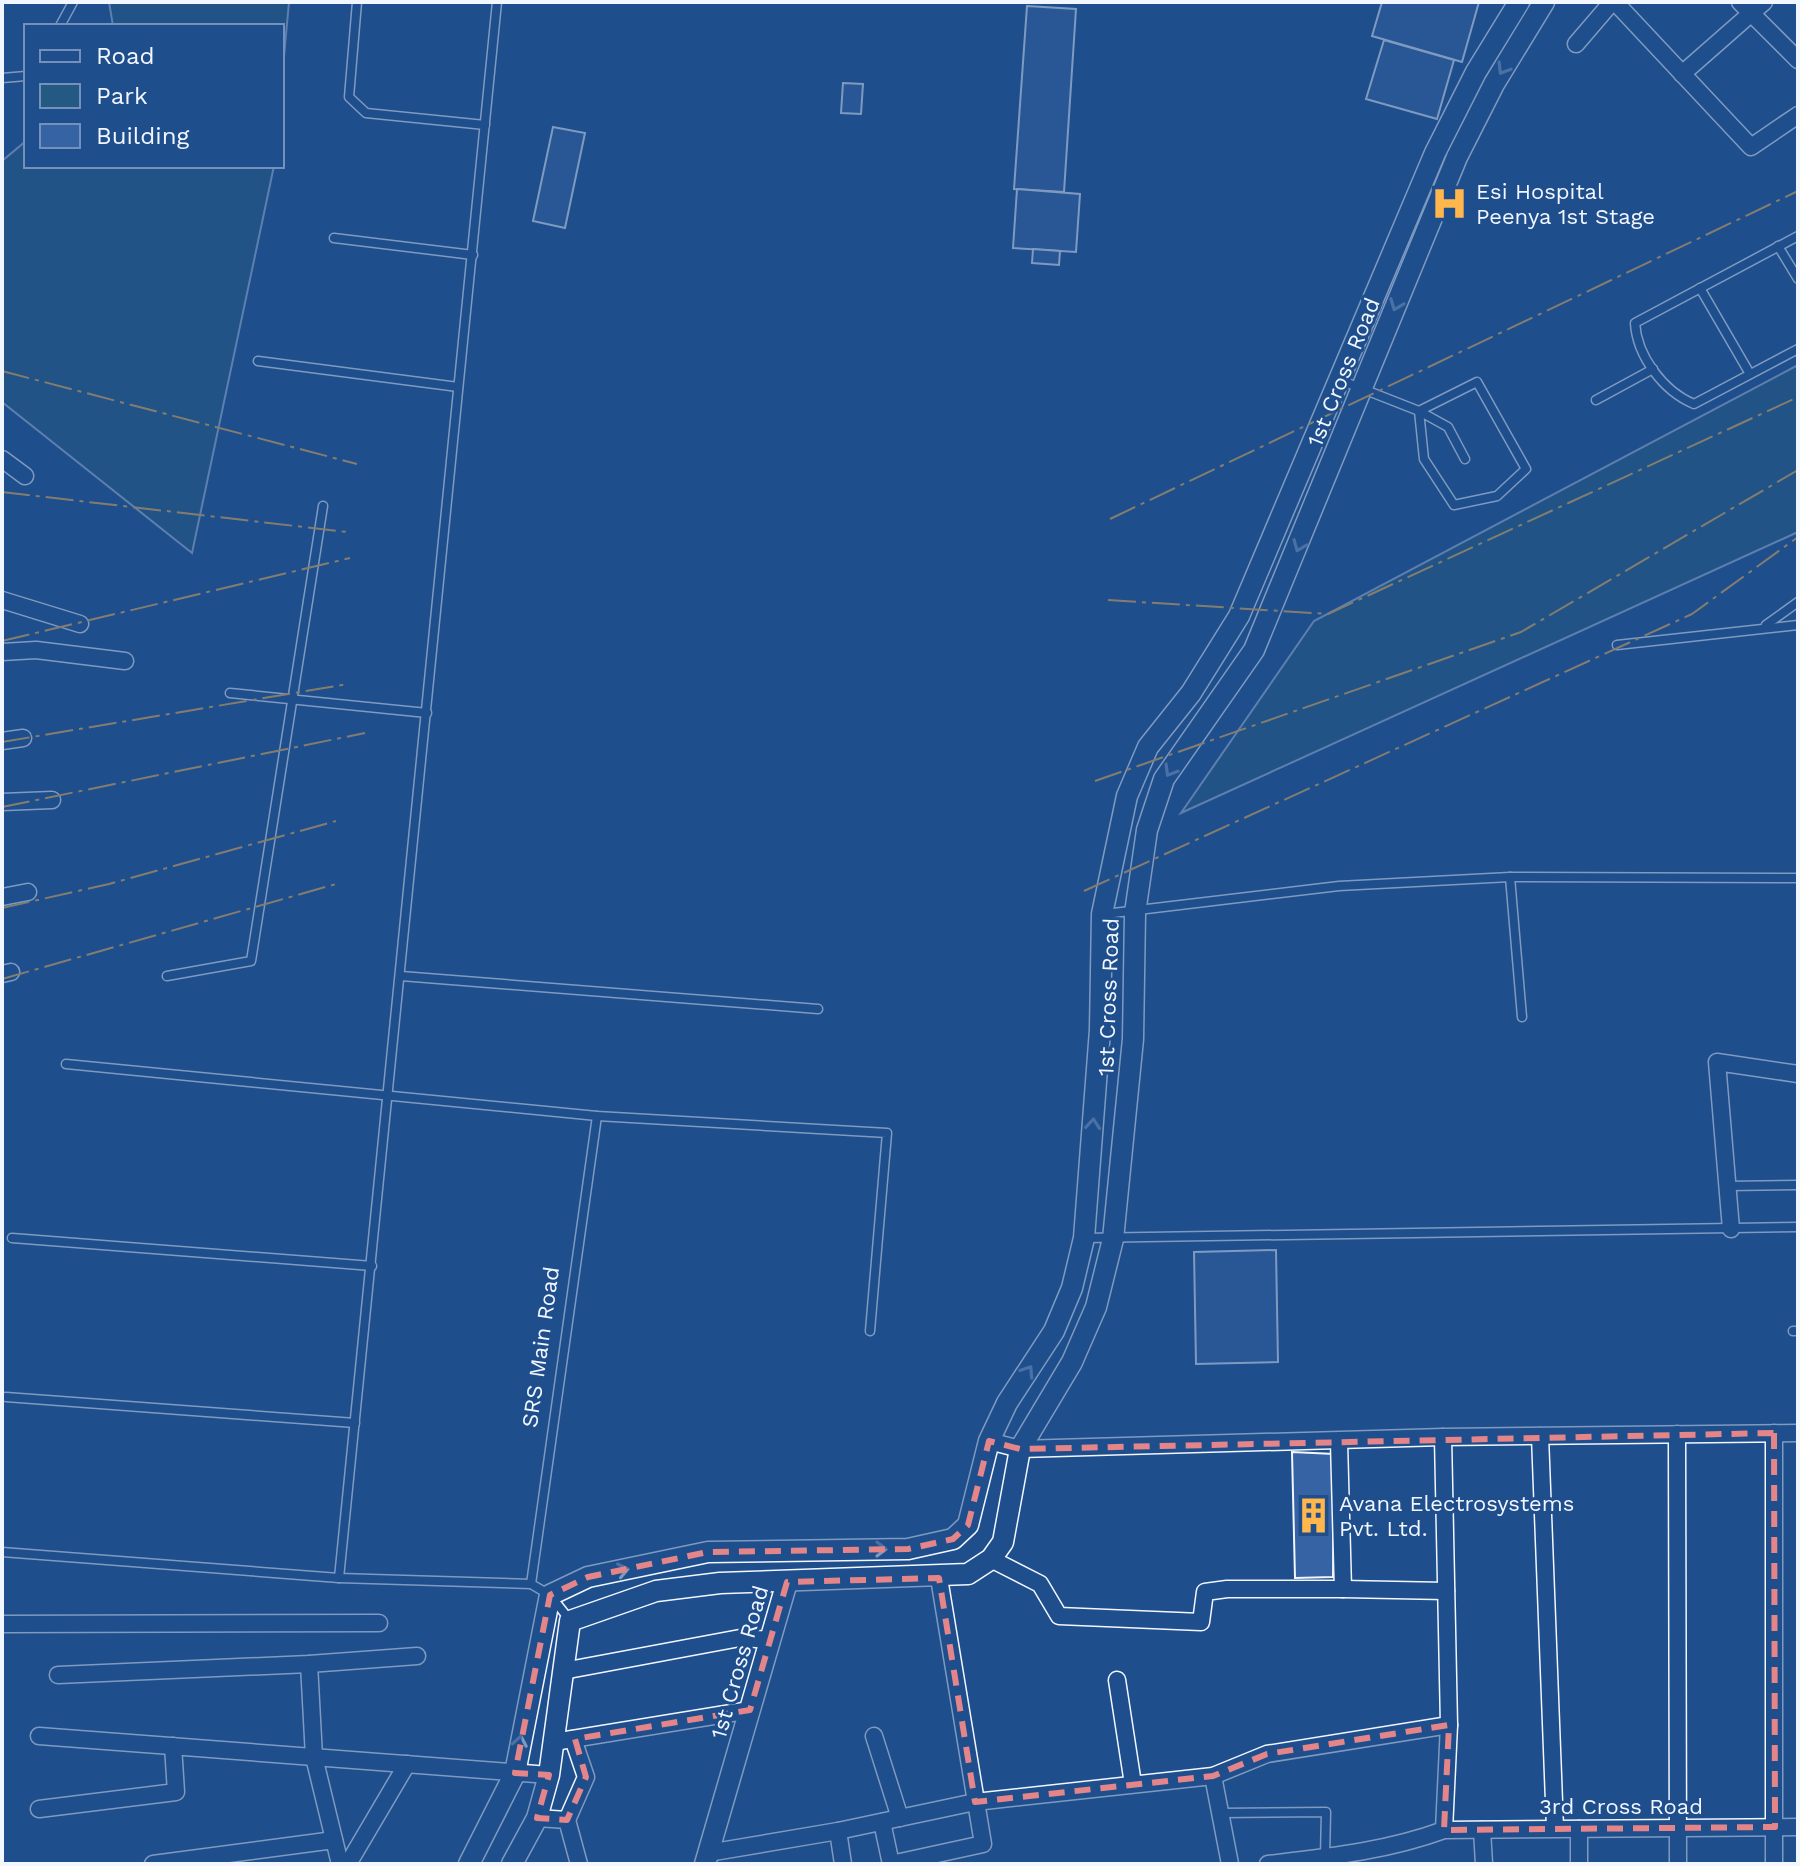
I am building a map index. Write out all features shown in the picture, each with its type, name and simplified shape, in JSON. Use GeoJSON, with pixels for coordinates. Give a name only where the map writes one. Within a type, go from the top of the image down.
{"type":"FeatureCollection","features":[{"type":"Feature","properties":{"kind":"street"},"geometry":{"type":"LineString","coordinates":[[469,1864],[515,1773],[550,1595],[588,1577],[708,1552],[908,1549],[953,1539],[968,1525],[989,1441],[1007,1403],[1054,1331],[1072,1288],[1084,1238],[1100,1030],[1102,914],[1127,796],[1148,747],[1191,693],[1239,616],[1435,153],[1476,72],[1519,2]]}},
{"type":"Feature","properties":{"kind":"street","name":"1st Cross Road"},"geometry":{"type":"LineString","coordinates":[[706,1858],[787,1582],[939,1578],[968,1574],[991,1559],[1003,1542],[1020,1449],[1034,1420],[1072,1362],[1096,1307],[1113,1239],[1133,1039],[1135,913],[1147,830],[1164,779],[1254,650],[1457,157],[1494,84],[1544,2]]}},
{"type":"Feature","properties":{"kind":"street"},"geometry":{"type":"LineString","coordinates":[[1576,44],[1614,2],[1751,147],[1798,115]]}},
{"type":"Feature","properties":{"kind":"street"},"geometry":{"type":"LineString","coordinates":[[1682,74],[1752,6],[1798,60]]}},
{"type":"Feature","properties":{"kind":"street"},"geometry":{"type":"LineString","coordinates":[[2,459],[25,476]]}},
{"type":"Feature","properties":{"kind":"street"},"geometry":{"type":"LineString","coordinates":[[2,600],[80,624]]}},
{"type":"Feature","properties":{"kind":"street"},"geometry":{"type":"LineString","coordinates":[[2,652],[36,650],[125,661]]}},
{"type":"Feature","properties":{"kind":"street"},"geometry":{"type":"LineString","coordinates":[[2,741],[23,738]]}},
{"type":"Feature","properties":{"kind":"street"},"geometry":{"type":"LineString","coordinates":[[2,802],[52,800]]}},
{"type":"Feature","properties":{"kind":"street"},"geometry":{"type":"LineString","coordinates":[[2,897],[28,892]]}},
{"type":"Feature","properties":{"kind":"street"},"geometry":{"type":"LineString","coordinates":[[1731,1229],[1717,1062],[1798,1074]]}},
{"type":"Feature","properties":{"kind":"street"},"geometry":{"type":"LineString","coordinates":[[1774,1433],[1774,1864]]}},
{"type":"Feature","properties":{"kind":"street"},"geometry":{"type":"LineString","coordinates":[[989,1441],[1020,1449],[1443,1437],[1798,1433]]}},
{"type":"Feature","properties":{"kind":"street"},"geometry":{"type":"LineString","coordinates":[[1677,1434],[1678,1864]]}},
{"type":"Feature","properties":{"kind":"street"},"geometry":{"type":"LineString","coordinates":[[1540,1436],[1555,1828]]}},
{"type":"Feature","properties":{"kind":"street"},"geometry":{"type":"LineString","coordinates":[[1443,1437],[1449,1725],[1444,1830]]}},
{"type":"Feature","properties":{"kind":"street"},"geometry":{"type":"LineString","coordinates":[[1339,1442],[1343,1589]]}},
{"type":"Feature","properties":{"kind":"street"},"geometry":{"type":"LineString","coordinates":[[991,1559],[1040,1584],[1059,1616],[1201,1622],[1205,1592],[1227,1589],[1446,1591]]}},
{"type":"Feature","properties":{"kind":"street"},"geometry":{"type":"LineString","coordinates":[[882,1822],[891,1864],[983,1844],[939,1578]]}},
{"type":"Feature","properties":{"kind":"street"},"geometry":{"type":"LineString","coordinates":[[512,1864],[537,1818],[563,1740],[563,1671],[570,1621],[656,1591],[720,1583],[787,1582]]}},
{"type":"Feature","properties":{"kind":"street"},"geometry":{"type":"LineString","coordinates":[[2,1624],[379,1623]]}},
{"type":"Feature","properties":{"kind":"street"},"geometry":{"type":"LineString","coordinates":[[563,1671],[740,1638],[770,1640]]}},
{"type":"Feature","properties":{"kind":"street"},"geometry":{"type":"LineString","coordinates":[[58,1675],[417,1656]]}},
{"type":"Feature","properties":{"kind":"street"},"geometry":{"type":"LineString","coordinates":[[309,1664],[314,1757],[340,1864]]}},
{"type":"Feature","properties":{"kind":"street"},"geometry":{"type":"LineString","coordinates":[[1117,1680],[1133,1784]]}},
{"type":"Feature","properties":{"kind":"street"},"geometry":{"type":"LineString","coordinates":[[563,1740],[750,1710]]}},
{"type":"Feature","properties":{"kind":"street"},"geometry":{"type":"LineString","coordinates":[[706,1858],[975,1802],[1213,1776],[1267,1754],[1449,1725]]}},
{"type":"Feature","properties":{"kind":"street"},"geometry":{"type":"LineString","coordinates":[[39,1736],[549,1775]]}},
{"type":"Feature","properties":{"kind":"street"},"geometry":{"type":"LineString","coordinates":[[874,1736],[900,1818]]}},
{"type":"Feature","properties":{"kind":"street"},"geometry":{"type":"LineString","coordinates":[[563,1740],[586,1777],[567,1820],[579,1864]]}},
{"type":"Feature","properties":{"kind":"street"},"geometry":{"type":"LineString","coordinates":[[39,1809],[176,1792],[173,1746]]}},
{"type":"Feature","properties":{"kind":"street"},"geometry":{"type":"LineString","coordinates":[[348,1864],[407,1764]]}},
{"type":"Feature","properties":{"kind":"street"},"geometry":{"type":"LineString","coordinates":[[1213,1776],[1230,1864]]}},
{"type":"Feature","properties":{"kind":"street"},"geometry":{"type":"LineString","coordinates":[[537,1818],[567,1820]]}},
{"type":"Feature","properties":{"kind":"street","name":"3rd Cross Road"},"geometry":{"type":"LineString","coordinates":[[1268,1864],[1409,1843],[1444,1830],[1798,1827]]}},
{"type":"Feature","properties":{"kind":"street"},"geometry":{"type":"LineString","coordinates":[[1579,1829],[1579,1864]]}},
{"type":"Feature","properties":{"kind":"street"},"geometry":{"type":"LineString","coordinates":[[1482,1830],[1484,1864]]}},
{"type":"Feature","properties":{"kind":"street"},"geometry":{"type":"LineString","coordinates":[[838,1831],[843,1864]]}},
{"type":"Feature","properties":{"kind":"street"},"geometry":{"type":"LineString","coordinates":[[153,1864],[334,1840]]}},
{"type":"Feature","properties":{"kind":"lane"},"geometry":{"type":"LineString","coordinates":[[61,24],[73,2]]}},
{"type":"Feature","properties":{"kind":"lane"},"geometry":{"type":"LineString","coordinates":[[357,2],[349,97],[355,105],[366,113],[485,125]]}},
{"type":"Feature","properties":{"kind":"lane"},"geometry":{"type":"LineString","coordinates":[[339,1578],[497,2]]}},
{"type":"Feature","properties":{"kind":"lane"},"geometry":{"type":"LineString","coordinates":[[2,78],[24,76]]}},
{"type":"Feature","properties":{"kind":"lane"},"geometry":{"type":"LineString","coordinates":[[1798,236],[1635,323],[1636,341],[1653,369],[1676,397],[1694,404],[1798,349]]}},
{"type":"Feature","properties":{"kind":"lane"},"geometry":{"type":"LineString","coordinates":[[334,238],[473,255]]}},
{"type":"Feature","properties":{"kind":"lane"},"geometry":{"type":"LineString","coordinates":[[1778,246],[1798,279]]}},
{"type":"Feature","properties":{"kind":"lane"},"geometry":{"type":"LineString","coordinates":[[1700,288],[1750,374]]}},
{"type":"Feature","properties":{"kind":"lane"},"geometry":{"type":"LineString","coordinates":[[258,361],[458,387]]}},
{"type":"Feature","properties":{"kind":"lane"},"geometry":{"type":"LineString","coordinates":[[1596,400],[1653,369]]}},
{"type":"Feature","properties":{"kind":"lane"},"geometry":{"type":"LineString","coordinates":[[1339,380],[1419,411],[1448,427],[1465,459]]}},
{"type":"Feature","properties":{"kind":"lane"},"geometry":{"type":"LineString","coordinates":[[1477,382],[1526,469],[1497,496],[1454,505],[1424,459],[1419,411],[1477,382]]}},
{"type":"Feature","properties":{"kind":"lane"},"geometry":{"type":"LineString","coordinates":[[167,976],[251,961],[323,506]]}},
{"type":"Feature","properties":{"kind":"lane"},"geometry":{"type":"LineString","coordinates":[[1766,626],[1798,602]]}},
{"type":"Feature","properties":{"kind":"lane"},"geometry":{"type":"LineString","coordinates":[[1617,645],[1766,626],[1798,625]]}},
{"type":"Feature","properties":{"kind":"lane"},"geometry":{"type":"LineString","coordinates":[[230,693],[427,713]]}},
{"type":"Feature","properties":{"kind":"lane"},"geometry":{"type":"LineString","coordinates":[[1102,914],[1135,913],[1339,886],[1510,877],[1798,878]]}},
{"type":"Feature","properties":{"kind":"lane"},"geometry":{"type":"LineString","coordinates":[[1510,877],[1522,1017]]}},
{"type":"Feature","properties":{"kind":"lane"},"geometry":{"type":"LineString","coordinates":[[401,976],[818,1009]]}},
{"type":"Feature","properties":{"kind":"lane"},"geometry":{"type":"LineString","coordinates":[[66,1064],[597,1116],[887,1133],[870,1331]]}},
{"type":"Feature","properties":{"kind":"lane","name":"SRS Main Road"},"geometry":{"type":"LineString","coordinates":[[531,1584],[597,1116]]}},
{"type":"Feature","properties":{"kind":"lane"},"geometry":{"type":"LineString","coordinates":[[1727,1186],[1798,1185]]}},
{"type":"Feature","properties":{"kind":"lane"},"geometry":{"type":"LineString","coordinates":[[1084,1238],[1798,1227]]}},
{"type":"Feature","properties":{"kind":"lane"},"geometry":{"type":"LineString","coordinates":[[12,1238],[372,1266]]}},
{"type":"Feature","properties":{"kind":"lane"},"geometry":{"type":"LineString","coordinates":[[6,1397],[355,1423]]}},
{"type":"Feature","properties":{"kind":"lane"},"geometry":{"type":"LineString","coordinates":[[2,1552],[339,1578],[531,1584],[550,1595],[570,1621]]}},
{"type":"Feature","properties":{"kind":"lane"},"geometry":{"type":"LineString","coordinates":[[1220,1813],[1326,1812],[1325,1857]]}},
{"type":"Feature","properties":{"kind":"highlighted area"},"geometry":{"type":"Polygon","coordinates":[[[1774,1433],[1775,1827],[1444,1830],[1449,1725],[1267,1754],[1213,1776],[975,1802],[939,1578],[787,1582],[750,1710],[575,1739],[586,1777],[567,1820],[537,1818],[549,1775],[515,1773],[550,1595],[588,1577],[708,1552],[908,1549],[953,1539],[968,1525],[989,1441],[1020,1449],[1774,1433]]]}},
{"type":"Feature","properties":{"kind":"green space"},"geometry":{"type":"Polygon","coordinates":[[[109,2],[289,2],[284,56],[284,24],[113,24],[109,2]]]}},
{"type":"Feature","properties":{"kind":"green space"},"geometry":{"type":"Polygon","coordinates":[[[24,143],[24,168],[274,168],[192,553],[2,402],[2,161],[24,143]]]}},
{"type":"Feature","properties":{"kind":"green space"},"geometry":{"type":"Polygon","coordinates":[[[1798,365],[1798,532],[1181,813],[1314,621],[1798,365]]]}},
{"type":"Feature","properties":{"kind":"building"},"geometry":{"type":"Polygon","coordinates":[[[1382,2],[1479,2],[1462,62],[1372,36],[1382,2]]]}},
{"type":"Feature","properties":{"kind":"building"},"geometry":{"type":"Polygon","coordinates":[[[1027,6],[1076,9],[1064,192],[1014,189],[1027,6]]]}},
{"type":"Feature","properties":{"kind":"building"},"geometry":{"type":"Polygon","coordinates":[[[1384,40],[1454,60],[1437,119],[1366,99],[1384,40]]]}},
{"type":"Feature","properties":{"kind":"building"},"geometry":{"type":"Polygon","coordinates":[[[843,83],[863,84],[861,114],[841,113],[843,83]]]}},
{"type":"Feature","properties":{"kind":"building"},"geometry":{"type":"Polygon","coordinates":[[[553,127],[585,133],[565,228],[533,221],[553,127]]]}},
{"type":"Feature","properties":{"kind":"building"},"geometry":{"type":"Polygon","coordinates":[[[1017,189],[1080,194],[1076,252],[1013,248],[1017,189]]]}},
{"type":"Feature","properties":{"kind":"building"},"geometry":{"type":"Polygon","coordinates":[[[1033,249],[1060,251],[1059,265],[1032,263],[1033,249]]]}},
{"type":"Feature","properties":{"kind":"building"},"geometry":{"type":"Polygon","coordinates":[[[1276,1250],[1278,1362],[1196,1364],[1194,1252],[1276,1250]]]}},
{"type":"Feature","properties":{"kind":"building","name":"Avana Electrosystems Pvt. Ltd."},"geometry":{"type":"Polygon","coordinates":[[[1292,1452],[1334,1454],[1333,1577],[1295,1578],[1292,1452]]]}},
{"type":"Feature","properties":{"kind":"power"},"geometry":{"type":"LineString","coordinates":[[1110,519],[1798,191]]}},
{"type":"Feature","properties":{"kind":"power"},"geometry":{"type":"LineString","coordinates":[[2,371],[357,464]]}},
{"type":"Feature","properties":{"kind":"power"},"geometry":{"type":"LineString","coordinates":[[1108,600],[1328,614],[1798,397]]}},
{"type":"Feature","properties":{"kind":"power"},"geometry":{"type":"LineString","coordinates":[[1095,781],[1521,632],[1798,470]]}},
{"type":"Feature","properties":{"kind":"power"},"geometry":{"type":"LineString","coordinates":[[2,492],[347,532]]}},
{"type":"Feature","properties":{"kind":"power"},"geometry":{"type":"LineString","coordinates":[[1084,891],[1692,614],[1798,537]]}},
{"type":"Feature","properties":{"kind":"power"},"geometry":{"type":"LineString","coordinates":[[2,641],[350,558]]}},
{"type":"Feature","properties":{"kind":"power"},"geometry":{"type":"LineString","coordinates":[[2,742],[348,684]]}},
{"type":"Feature","properties":{"kind":"power"},"geometry":{"type":"LineString","coordinates":[[2,807],[365,733]]}},
{"type":"Feature","properties":{"kind":"power"},"geometry":{"type":"LineString","coordinates":[[2,908],[109,884],[336,821]]}},
{"type":"Feature","properties":{"kind":"power"},"geometry":{"type":"LineString","coordinates":[[2,979],[336,884]]}},
{"type":"Feature","properties":{"kind":"place","name":"Esi Hospital Peenya 1st Stage"},"geometry":{"type":"Point","coordinates":[1450,204]}},
{"type":"Feature","properties":{"kind":"place","name":"Avana Electrosystems Pvt. Ltd."},"geometry":{"type":"Point","coordinates":[1313,1516]}}]}
